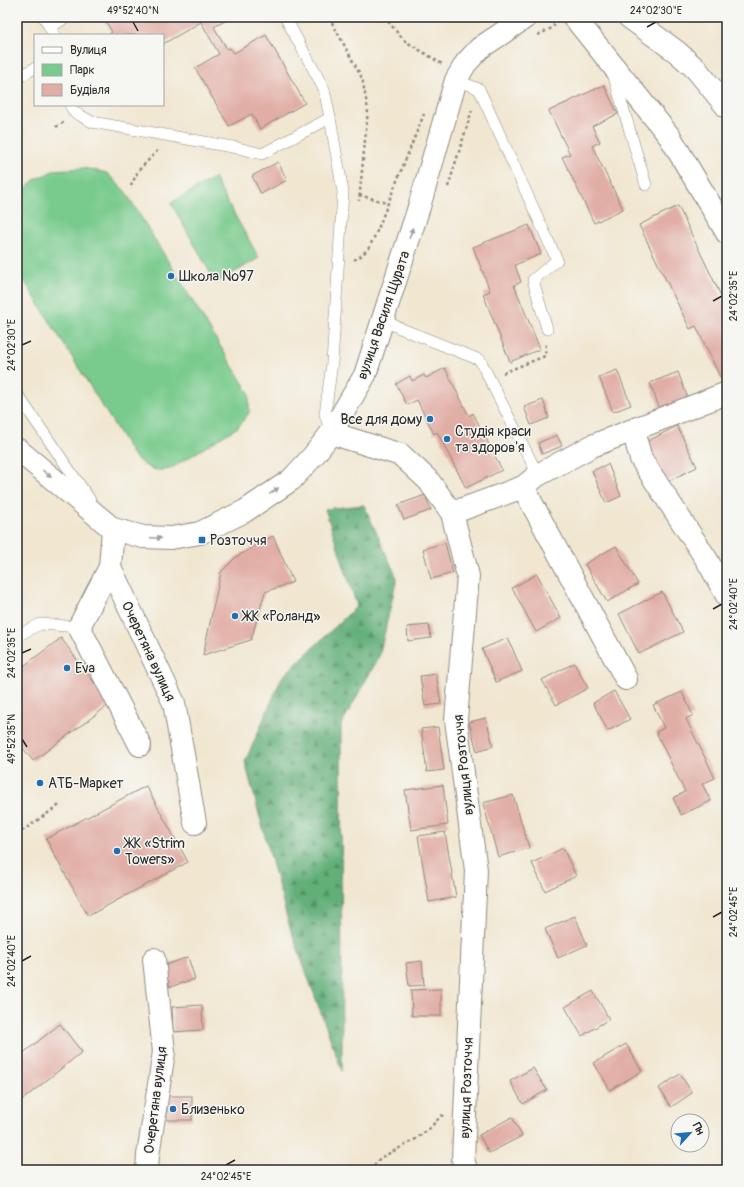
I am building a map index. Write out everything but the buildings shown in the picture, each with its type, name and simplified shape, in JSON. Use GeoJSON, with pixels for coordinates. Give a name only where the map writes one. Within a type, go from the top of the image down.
{"type":"FeatureCollection","features":[{"type":"Feature","properties":{"kind":"street"},"geometry":{"type":"LineString","coordinates":[[574,17],[670,137],[727,233]]}},
{"type":"Feature","properties":{"kind":"street"},"geometry":{"type":"LineString","coordinates":[[629,17],[677,52],[696,69],[727,107]]}},
{"type":"Feature","properties":{"kind":"street","name":"вулиця Василя Щурата"},"geometry":{"type":"LineString","coordinates":[[17,449],[113,529],[143,537],[171,538],[200,532],[245,512],[291,480],[314,455],[331,433],[365,375],[419,207],[451,72],[466,63],[480,48],[530,27]]}},
{"type":"Feature","properties":{"kind":"street"},"geometry":{"type":"LineString","coordinates":[[452,513],[531,481],[592,446],[727,392]]}},
{"type":"Feature","properties":{"kind":"street"},"geometry":{"type":"LineString","coordinates":[[637,428],[636,441],[641,459],[707,560],[727,596]]}},
{"type":"Feature","properties":{"kind":"street","name":"вулиця Розточчя"},"geometry":{"type":"LineString","coordinates":[[331,433],[401,455],[428,480],[452,513],[468,576],[456,720],[476,870],[463,1160],[466,1170]]}},
{"type":"Feature","properties":{"kind":"street"},"geometry":{"type":"LineString","coordinates":[[531,481],[626,679]]}},
{"type":"Feature","properties":{"kind":"street","name":"Очеретяна вулиця"},"geometry":{"type":"LineString","coordinates":[[113,529],[110,567],[174,703],[195,822]]}},
{"type":"Feature","properties":{"kind":"street"},"geometry":{"type":"LineString","coordinates":[[110,567],[79,627],[140,745]]}},
{"type":"Feature","properties":{"kind":"street","name":"Очеретяна вулиця"},"geometry":{"type":"LineString","coordinates":[[147,1170],[149,1147],[164,1052],[154,959]]}},
{"type":"Feature","properties":{"kind":"lane"},"geometry":{"type":"LineString","coordinates":[[44,17],[52,31],[66,17]]}},
{"type":"Feature","properties":{"kind":"lane"},"geometry":{"type":"LineString","coordinates":[[284,17],[324,89],[343,192],[332,363],[325,414],[331,433]]}},
{"type":"Feature","properties":{"kind":"lane"},"geometry":{"type":"LineString","coordinates":[[608,60],[646,185]]}},
{"type":"Feature","properties":{"kind":"lane"},"geometry":{"type":"LineString","coordinates":[[17,78],[34,69]]}},
{"type":"Feature","properties":{"kind":"lane"},"geometry":{"type":"LineString","coordinates":[[451,72],[479,89],[557,260],[533,280],[547,329]]}},
{"type":"Feature","properties":{"kind":"lane"},"geometry":{"type":"LineString","coordinates":[[71,106],[74,112],[92,122],[238,148],[262,154],[330,118]]}},
{"type":"Feature","properties":{"kind":"lane"},"geometry":{"type":"LineString","coordinates":[[383,320],[480,360],[490,379],[531,481]]}},
{"type":"Feature","properties":{"kind":"lane"},"geometry":{"type":"LineString","coordinates":[[17,394],[82,490],[113,529]]}},
{"type":"Feature","properties":{"kind":"lane"},"geometry":{"type":"LineString","coordinates":[[17,636],[40,624],[79,627]]}},
{"type":"Feature","properties":{"kind":"path"},"geometry":{"type":"LineString","coordinates":[[329,17],[362,78],[368,110],[360,196],[358,203]]}},
{"type":"Feature","properties":{"kind":"path"},"geometry":{"type":"LineString","coordinates":[[384,17],[405,41],[440,63],[451,72]]}},
{"type":"Feature","properties":{"kind":"path"},"geometry":{"type":"LineString","coordinates":[[530,27],[554,27],[554,17]]}},
{"type":"Feature","properties":{"kind":"path"},"geometry":{"type":"LineString","coordinates":[[445,194],[479,89]]}},
{"type":"Feature","properties":{"kind":"path"},"geometry":{"type":"LineString","coordinates":[[338,270],[361,256],[369,248],[378,230],[426,108]]}},
{"type":"Feature","properties":{"kind":"path"},"geometry":{"type":"LineString","coordinates":[[131,186],[138,171],[172,136]]}},
{"type":"Feature","properties":{"kind":"path"},"geometry":{"type":"LineString","coordinates":[[343,192],[388,203]]}},
{"type":"Feature","properties":{"kind":"path"},"geometry":{"type":"LineString","coordinates":[[490,379],[545,356],[547,329]]}},
{"type":"Feature","properties":{"kind":"path"},"geometry":{"type":"LineString","coordinates":[[22,830],[61,804]]}},
{"type":"Feature","properties":{"kind":"path"},"geometry":{"type":"LineString","coordinates":[[370,1170],[380,1158],[413,1142],[430,1128],[441,1116],[465,1112]]}},
{"type":"Feature","properties":{"kind":"green space"},"geometry":{"type":"Polygon","coordinates":[[[83,168],[107,173],[125,191],[249,393],[249,413],[238,427],[170,469],[158,470],[150,468],[133,455],[17,268],[17,200],[20,194],[34,180],[55,170],[83,168]]]}},
{"type":"Feature","properties":{"kind":"green space"},"geometry":{"type":"Polygon","coordinates":[[[214,178],[259,258],[216,283],[171,203],[214,178]]]}},
{"type":"Feature","properties":{"kind":"green space"},"geometry":{"type":"Polygon","coordinates":[[[364,505],[397,578],[379,657],[341,725],[342,1071],[289,925],[245,762],[282,677],[357,606],[325,509],[364,505]]]}},
{"type":"Feature","properties":{"kind":"place","name":"Школа №97"},"geometry":{"type":"Point","coordinates":[171,276]}},
{"type":"Feature","properties":{"kind":"place","name":"Все для дому"},"geometry":{"type":"Point","coordinates":[430,419]}},
{"type":"Feature","properties":{"kind":"place","name":"Студія краси та здоров'я"},"geometry":{"type":"Point","coordinates":[447,439]}},
{"type":"Feature","properties":{"kind":"place","name":"Розточчя"},"geometry":{"type":"Point","coordinates":[202,540]}},
{"type":"Feature","properties":{"kind":"place","name":"ЖК «Роланд»"},"geometry":{"type":"Point","coordinates":[235,616]}},
{"type":"Feature","properties":{"kind":"place","name":"Eva"},"geometry":{"type":"Point","coordinates":[67,668]}},
{"type":"Feature","properties":{"kind":"place","name":"АТБ-Маркет"},"geometry":{"type":"Point","coordinates":[40,783]}},
{"type":"Feature","properties":{"kind":"place","name":"ЖК «Strim Towers»"},"geometry":{"type":"Point","coordinates":[117,851]}},
{"type":"Feature","properties":{"kind":"place","name":"Близенько"},"geometry":{"type":"Point","coordinates":[173,1109]}}]}
